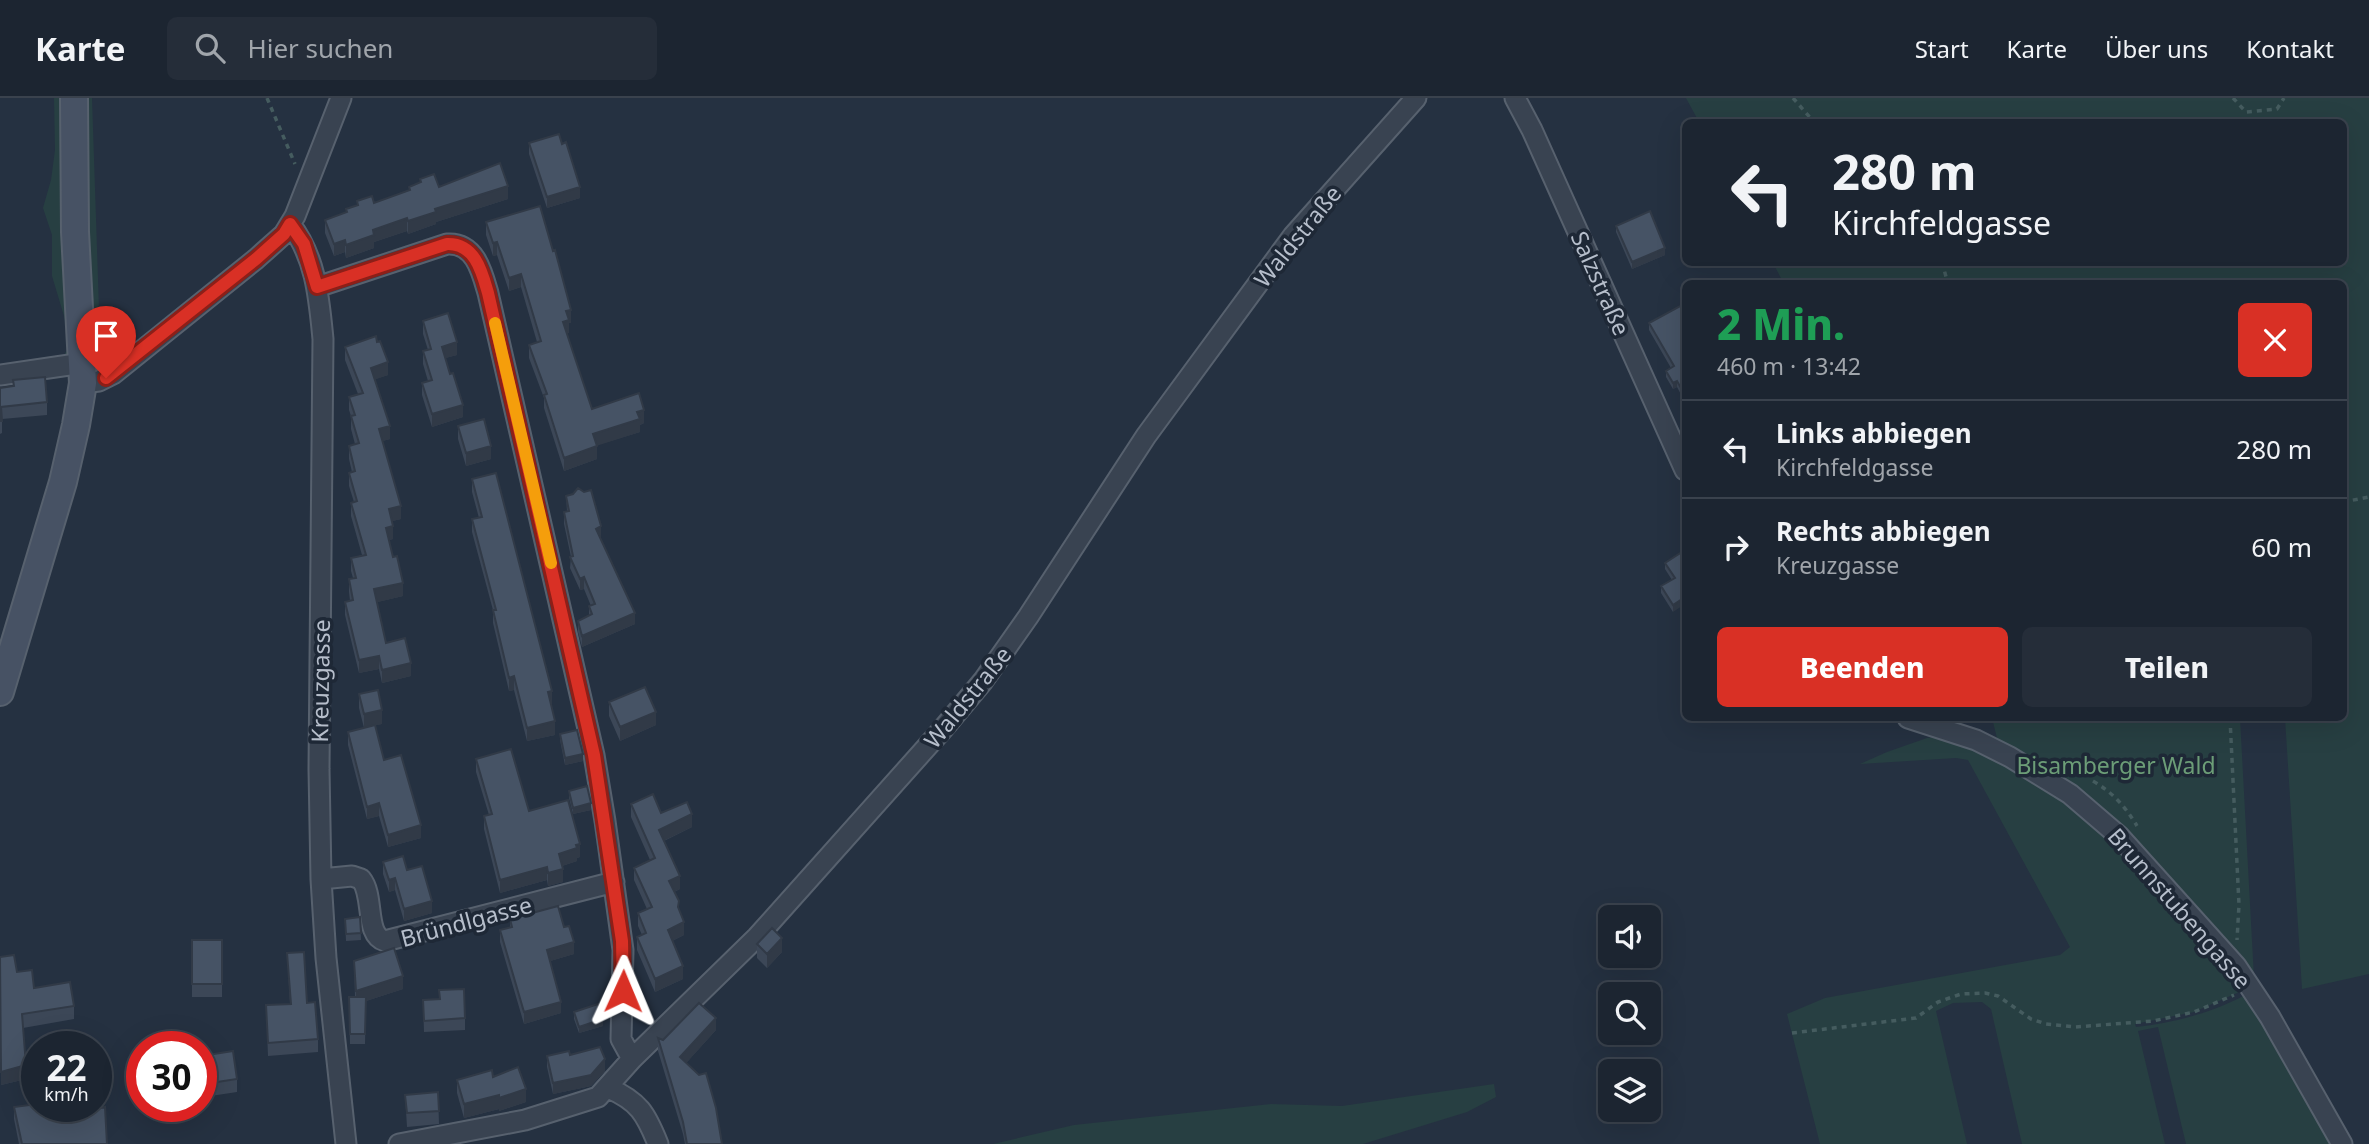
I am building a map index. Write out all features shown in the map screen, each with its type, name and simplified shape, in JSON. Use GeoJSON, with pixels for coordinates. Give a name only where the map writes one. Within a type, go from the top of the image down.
{"type":"FeatureCollection","features":[{"type":"Feature","properties":{"kind":"main road"},"geometry":{"type":"LineString","coordinates":[[0,692],[63,482],[76,425],[83,373],[75,232],[74,98]]}},
{"type":"Feature","properties":{"kind":"street"},"geometry":{"type":"LineString","coordinates":[[0,375],[83,373],[99,381],[113,374],[262,255],[284,234],[290,224],[311,178],[341,98]]}},
{"type":"Feature","properties":{"kind":"street","name":"Waldstraße"},"geometry":{"type":"LineString","coordinates":[[399,1144],[538,1116],[592,1100],[608,1088],[632,1059],[766,927],[964,704],[1028,617],[1146,436],[1293,236],[1416,98]]}},
{"type":"Feature","properties":{"kind":"street","name":"Salzstraße"},"geometry":{"type":"LineString","coordinates":[[1515,98],[1538,142],[1682,463]]}},
{"type":"Feature","properties":{"kind":"street","name":"Kreuzgasse"},"geometry":{"type":"LineString","coordinates":[[290,224],[304,244],[317,287],[323,339],[319,769],[321,878],[326,957],[346,1144]]}},
{"type":"Feature","properties":{"kind":"street"},"geometry":{"type":"LineString","coordinates":[[317,287],[447,244],[465,248],[480,266],[594,755],[624,960],[621,1039],[632,1059]]}},
{"type":"Feature","properties":{"kind":"street","name":"Brunnstubengasse"},"geometry":{"type":"LineString","coordinates":[[1917,721],[1996,749],[2070,794],[2135,852],[2236,966],[2270,1017],[2342,1144]]}},
{"type":"Feature","properties":{"kind":"street","name":"Bründlgasse"},"geometry":{"type":"LineString","coordinates":[[321,878],[352,876],[361,880],[368,892],[373,930],[379,939],[385,941],[614,882]]}},
{"type":"Feature","properties":{"kind":"street"},"geometry":{"type":"LineString","coordinates":[[608,1088],[628,1097],[640,1108],[657,1144]]}},
{"type":"Feature","properties":{"kind":"path"},"geometry":{"type":"LineString","coordinates":[[267,98],[293,160],[301,171],[311,178]]}},
{"type":"Feature","properties":{"kind":"path"},"geometry":{"type":"LineString","coordinates":[[1793,98],[1811,119]]}},
{"type":"Feature","properties":{"kind":"path"},"geometry":{"type":"LineString","coordinates":[[2233,98],[2246,111],[2277,108],[2284,98]]}},
{"type":"Feature","properties":{"kind":"path"},"geometry":{"type":"LineString","coordinates":[[2347,501],[2369,497]]}},
{"type":"Feature","properties":{"kind":"path"},"geometry":{"type":"LineString","coordinates":[[1792,1033],[1916,1018],[1947,998],[1961,994],[1985,993],[1998,996],[2031,1019],[2046,1024],[2075,1027],[2153,1021],[2194,1012],[2237,993],[2239,905],[2230,721]]}},
{"type":"Feature","properties":{"kind":"path"},"geometry":{"type":"LineString","coordinates":[[2093,781],[2111,791],[2139,829],[2135,852]]}},
{"type":"Feature","properties":{"kind":"green space"},"geometry":{"type":"Polygon","coordinates":[[[54,98],[92,98],[100,339],[116,359],[63,370],[63,357],[69,346],[64,316],[52,276],[52,235],[43,208],[51,180],[55,150],[54,98]]]}},
{"type":"Feature","properties":{"kind":"green space"},"geometry":{"type":"Polygon","coordinates":[[[1686,98],[2369,98],[2369,974],[2302,989],[2285,721],[2347,721],[2347,280],[1782,280],[1775,266],[2347,266],[2347,119],[1697,119],[1686,98]]]}},
{"type":"Feature","properties":{"kind":"green space","name":"Bisamberger Wald"},"geometry":{"type":"Polygon","coordinates":[[[1993,721],[2240,721],[2254,978],[2237,993],[2194,1012],[2135,1024],[2136,1027],[2178,1020],[2219,1007],[2245,995],[2330,1144],[2186,1144],[2158,1027],[2138,1031],[2165,1144],[2022,1144],[1991,1009],[1982,1002],[1953,1003],[1936,1011],[1967,1144],[1820,1144],[1787,1014],[1825,998],[2060,955],[2070,947],[1968,760],[1956,758],[1860,764],[1927,738],[1943,736],[1996,755],[2146,856],[1999,746],[1993,721]]]}},
{"type":"Feature","properties":{"kind":"green space"},"geometry":{"type":"Polygon","coordinates":[[[1494,1084],[1496,1097],[1467,1112],[1363,1144],[993,1144],[1074,1125],[1271,1104],[1342,1106],[1494,1084]]]}},
{"type":"Feature","properties":{"kind":"building"},"geometry":{"type":"Polygon","coordinates":[[[559,134],[562,144],[566,142],[580,187],[547,197],[529,143],[559,134]]]}},
{"type":"Feature","properties":{"kind":"building"},"geometry":{"type":"Polygon","coordinates":[[[500,163],[508,186],[435,209],[436,212],[408,221],[407,218],[373,230],[374,235],[346,245],[345,240],[334,244],[325,220],[347,212],[346,209],[358,205],[357,201],[372,196],[374,203],[410,190],[409,187],[421,182],[420,179],[434,174],[439,187],[500,163]]]}},
{"type":"Feature","properties":{"kind":"building"},"geometry":{"type":"Polygon","coordinates":[[[540,206],[571,310],[566,311],[569,320],[563,322],[592,409],[639,393],[644,410],[637,412],[640,419],[593,434],[597,446],[564,458],[544,395],[547,394],[529,345],[541,341],[521,274],[509,278],[497,242],[493,243],[486,222],[540,206]]]}},
{"type":"Feature","properties":{"kind":"building"},"geometry":{"type":"Polygon","coordinates":[[[1650,211],[1665,248],[1632,262],[1616,226],[1650,211]]]}},
{"type":"Feature","properties":{"kind":"building"},"geometry":{"type":"Polygon","coordinates":[[[1682,305],[1682,390],[1677,381],[1673,383],[1666,371],[1674,366],[1649,323],[1682,305]]]}},
{"type":"Feature","properties":{"kind":"building"},"geometry":{"type":"Polygon","coordinates":[[[448,313],[457,342],[442,347],[463,405],[432,414],[422,383],[432,380],[423,351],[431,349],[423,321],[448,313]]]}},
{"type":"Feature","properties":{"kind":"building"},"geometry":{"type":"Polygon","coordinates":[[[376,336],[388,362],[371,368],[390,426],[379,429],[401,506],[389,509],[393,526],[386,528],[393,557],[397,556],[403,583],[374,589],[386,643],[405,638],[411,663],[382,670],[379,656],[359,660],[345,602],[353,600],[349,579],[356,578],[351,558],[366,555],[351,503],[357,501],[349,473],[355,471],[349,446],[359,443],[349,397],[363,393],[345,347],[376,336]]]}},
{"type":"Feature","properties":{"kind":"building"},"geometry":{"type":"Polygon","coordinates":[[[45,377],[47,402],[1,407],[0,421],[0,388],[14,386],[13,380],[45,377]]]}},
{"type":"Feature","properties":{"kind":"building"},"geometry":{"type":"Polygon","coordinates":[[[484,419],[491,446],[466,453],[458,426],[484,419]]]}},
{"type":"Feature","properties":{"kind":"building"},"geometry":{"type":"Polygon","coordinates":[[[496,473],[552,691],[548,692],[555,721],[527,728],[514,676],[509,678],[493,610],[496,610],[472,519],[482,517],[472,479],[496,473]]]}},
{"type":"Feature","properties":{"kind":"building"},"geometry":{"type":"Polygon","coordinates":[[[578,488],[584,492],[591,490],[601,526],[596,529],[635,613],[582,636],[578,621],[592,614],[589,606],[595,604],[584,577],[580,579],[570,557],[573,556],[564,512],[569,511],[566,496],[573,494],[578,488]]]}},
{"type":"Feature","properties":{"kind":"building"},"geometry":{"type":"Polygon","coordinates":[[[1682,552],[1682,599],[1673,605],[1661,586],[1675,578],[1665,563],[1682,552]]]}},
{"type":"Feature","properties":{"kind":"building"},"geometry":{"type":"Polygon","coordinates":[[[645,687],[656,712],[620,727],[609,702],[645,687]]]}},
{"type":"Feature","properties":{"kind":"building"},"geometry":{"type":"Polygon","coordinates":[[[378,690],[382,710],[364,714],[359,694],[378,690]]]}},
{"type":"Feature","properties":{"kind":"building"},"geometry":{"type":"Polygon","coordinates":[[[375,725],[384,760],[401,755],[421,825],[388,835],[379,803],[367,807],[348,732],[375,725]]]}},
{"type":"Feature","properties":{"kind":"building"},"geometry":{"type":"Polygon","coordinates":[[[577,730],[583,754],[565,758],[560,734],[577,730]]]}},
{"type":"Feature","properties":{"kind":"building"},"geometry":{"type":"Polygon","coordinates":[[[511,749],[529,811],[568,800],[580,844],[576,845],[577,848],[559,854],[563,869],[548,873],[547,867],[500,880],[484,816],[492,814],[476,759],[511,749]]]}},
{"type":"Feature","properties":{"kind":"building"},"geometry":{"type":"Polygon","coordinates":[[[587,786],[591,803],[573,808],[569,791],[587,786]]]}},
{"type":"Feature","properties":{"kind":"building"},"geometry":{"type":"Polygon","coordinates":[[[653,794],[661,813],[687,802],[692,814],[659,830],[680,876],[669,881],[679,901],[678,907],[684,922],[668,930],[683,966],[655,979],[637,937],[646,933],[638,913],[652,907],[634,868],[655,858],[631,804],[653,794]]]}},
{"type":"Feature","properties":{"kind":"building"},"geometry":{"type":"Polygon","coordinates":[[[403,856],[407,870],[422,866],[432,901],[404,909],[395,878],[389,880],[383,862],[403,856]]]}},
{"type":"Feature","properties":{"kind":"building"},"geometry":{"type":"Polygon","coordinates":[[[558,906],[564,927],[569,926],[574,942],[547,950],[561,1002],[524,1012],[500,930],[512,927],[510,919],[558,906]]]}},
{"type":"Feature","properties":{"kind":"building"},"geometry":{"type":"Polygon","coordinates":[[[360,917],[361,933],[346,934],[345,919],[360,917]]]}},
{"type":"Feature","properties":{"kind":"building"},"geometry":{"type":"Polygon","coordinates":[[[772,928],[782,938],[767,954],[757,944],[772,928]]]}},
{"type":"Feature","properties":{"kind":"building"},"geometry":{"type":"Polygon","coordinates":[[[192,940],[222,940],[222,984],[192,984],[192,940]]]}},
{"type":"Feature","properties":{"kind":"building"},"geometry":{"type":"Polygon","coordinates":[[[394,948],[403,976],[356,991],[354,961],[394,948]]]}},
{"type":"Feature","properties":{"kind":"building"},"geometry":{"type":"Polygon","coordinates":[[[304,952],[307,1003],[315,1002],[318,1039],[268,1043],[266,1005],[291,1004],[287,953],[304,952]]]}},
{"type":"Feature","properties":{"kind":"building"},"geometry":{"type":"Polygon","coordinates":[[[14,955],[17,972],[32,970],[34,988],[70,982],[74,1006],[22,1014],[21,1066],[1,1072],[0,957],[14,955]]]}},
{"type":"Feature","properties":{"kind":"building"},"geometry":{"type":"Polygon","coordinates":[[[464,989],[465,1018],[424,1021],[423,1000],[440,999],[439,990],[464,989]]]}},
{"type":"Feature","properties":{"kind":"building"},"geometry":{"type":"Polygon","coordinates":[[[349,997],[366,997],[365,1034],[350,1034],[349,997]]]}},
{"type":"Feature","properties":{"kind":"building"},"geometry":{"type":"Polygon","coordinates":[[[699,1003],[716,1018],[680,1057],[699,1075],[706,1073],[722,1144],[687,1144],[658,1038],[663,1040],[699,1003]]]}},
{"type":"Feature","properties":{"kind":"building"},"geometry":{"type":"Polygon","coordinates":[[[598,1004],[603,1019],[579,1027],[574,1012],[598,1004]]]}},
{"type":"Feature","properties":{"kind":"building"},"geometry":{"type":"Polygon","coordinates":[[[600,1047],[605,1059],[591,1075],[553,1083],[547,1056],[569,1051],[570,1055],[600,1047]]]}},
{"type":"Feature","properties":{"kind":"building"},"geometry":{"type":"Polygon","coordinates":[[[233,1051],[237,1079],[217,1082],[217,1054],[233,1051]]]}},
{"type":"Feature","properties":{"kind":"building"},"geometry":{"type":"Polygon","coordinates":[[[518,1067],[526,1089],[499,1098],[499,1095],[464,1104],[457,1080],[492,1070],[493,1077],[518,1067]]]}},
{"type":"Feature","properties":{"kind":"building"},"geometry":{"type":"Polygon","coordinates":[[[438,1092],[439,1111],[407,1113],[405,1095],[438,1092]]]}},
{"type":"Feature","properties":{"kind":"building"},"geometry":{"type":"Polygon","coordinates":[[[21,1106],[21,1122],[106,1122],[107,1144],[22,1144],[14,1107],[21,1106]]]}},
{"type":"Feature","properties":{"kind":"slow traffic"},"geometry":{"type":"LineString","coordinates":[[495,323],[551,563]]}},
{"type":"Feature","properties":{"kind":"route"},"geometry":{"type":"LineString","coordinates":[[106,378],[267,250],[284,234],[290,224],[304,244],[317,287],[447,244],[460,245],[470,253],[480,266],[488,293],[594,755],[622,941],[623,991]]}}]}
